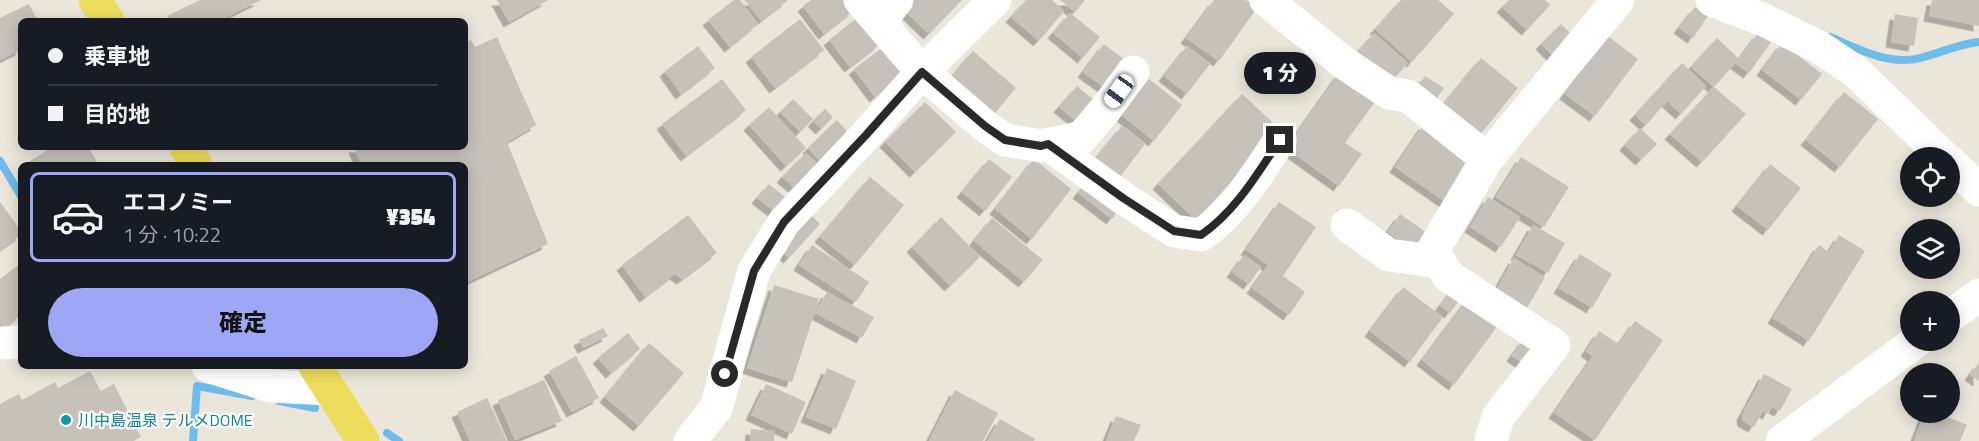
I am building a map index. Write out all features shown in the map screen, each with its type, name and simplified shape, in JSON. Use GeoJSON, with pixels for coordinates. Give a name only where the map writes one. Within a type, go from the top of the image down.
{"type":"FeatureCollection","features":[{"type":"Feature","properties":{"kind":"main road"},"geometry":{"type":"LineString","coordinates":[[95,0],[106,18]]}},
{"type":"Feature","properties":{"kind":"main road"},"geometry":{"type":"LineString","coordinates":[[322,377],[363,441]]}},
{"type":"Feature","properties":{"kind":"street"},"geometry":{"type":"LineString","coordinates":[[690,441],[716,408],[754,271],[784,222],[922,72],[995,0]]}},
{"type":"Feature","properties":{"kind":"street"},"geometry":{"type":"LineString","coordinates":[[1266,0],[1344,63],[1389,93],[1408,96],[1487,159]]}},
{"type":"Feature","properties":{"kind":"street"},"geometry":{"type":"LineString","coordinates":[[1491,441],[1498,417],[1554,345],[1448,276],[1433,250],[1487,159],[1618,0]]}},
{"type":"Feature","properties":{"kind":"street"},"geometry":{"type":"LineString","coordinates":[[1712,0],[1764,20],[1819,47],[1856,72],[1934,147]]}},
{"type":"Feature","properties":{"kind":"street"},"geometry":{"type":"LineString","coordinates":[[879,7],[922,72],[985,126],[1005,140],[1041,146],[1082,137],[1133,72]]}},
{"type":"Feature","properties":{"kind":"street"},"geometry":{"type":"LineString","coordinates":[[1048,144],[1123,198],[1174,231],[1201,235],[1218,223],[1241,198],[1280,140]]}},
{"type":"Feature","properties":{"kind":"street"},"geometry":{"type":"LineString","coordinates":[[1960,172],[1979,190]]}},
{"type":"Feature","properties":{"kind":"street"},"geometry":{"type":"LineString","coordinates":[[1347,225],[1389,255],[1440,262]]}},
{"type":"Feature","properties":{"kind":"street"},"geometry":{"type":"LineString","coordinates":[[1960,309],[1979,295]]}},
{"type":"Feature","properties":{"kind":"street"},"geometry":{"type":"LineString","coordinates":[[0,343],[18,342]]}},
{"type":"Feature","properties":{"kind":"street"},"geometry":{"type":"LineString","coordinates":[[1782,441],[1902,351]]}},
{"type":"Feature","properties":{"kind":"street"},"geometry":{"type":"LineString","coordinates":[[216,369],[270,386],[322,377]]}},
{"type":"Feature","properties":{"kind":"building"},"geometry":{"type":"Polygon","coordinates":[[[200,0],[261,0],[224,18],[168,18],[167,16],[200,0]]]}},
{"type":"Feature","properties":{"kind":"building"},"geometry":{"type":"Polygon","coordinates":[[[497,0],[548,0],[509,22],[497,0]]]}},
{"type":"Feature","properties":{"kind":"building"},"geometry":{"type":"Polygon","coordinates":[[[734,0],[740,0],[758,24],[730,47],[708,20],[734,0]]]}},
{"type":"Feature","properties":{"kind":"building"},"geometry":{"type":"Polygon","coordinates":[[[745,0],[788,0],[761,21],[745,0]]]}},
{"type":"Feature","properties":{"kind":"building"},"geometry":{"type":"Polygon","coordinates":[[[811,0],[845,0],[853,11],[824,34],[803,6],[811,0]]]}},
{"type":"Feature","properties":{"kind":"building"},"geometry":{"type":"Polygon","coordinates":[[[911,0],[962,0],[929,34],[903,9],[911,0]]]}},
{"type":"Feature","properties":{"kind":"building"},"geometry":{"type":"Polygon","coordinates":[[[1026,0],[1052,0],[1064,11],[1039,41],[1011,17],[1026,0]]]}},
{"type":"Feature","properties":{"kind":"building"},"geometry":{"type":"Polygon","coordinates":[[[1060,0],[1085,0],[1075,12],[1060,0]]]}},
{"type":"Feature","properties":{"kind":"building"},"geometry":{"type":"Polygon","coordinates":[[[1214,0],[1246,0],[1257,8],[1219,61],[1186,38],[1214,0]]]}},
{"type":"Feature","properties":{"kind":"building"},"geometry":{"type":"Polygon","coordinates":[[[1401,0],[1438,0],[1454,14],[1412,62],[1375,29],[1401,0]]]}},
{"type":"Feature","properties":{"kind":"building"},"geometry":{"type":"Polygon","coordinates":[[[1509,0],[1545,0],[1550,5],[1527,30],[1502,7],[1509,0]]]}},
{"type":"Feature","properties":{"kind":"building"},"geometry":{"type":"Polygon","coordinates":[[[1932,0],[1979,0],[1979,26],[1929,16],[1932,0]]]}},
{"type":"Feature","properties":{"kind":"building"},"geometry":{"type":"Polygon","coordinates":[[[29,4],[36,18],[18,18],[18,51],[0,60],[0,18],[29,4]]]}},
{"type":"Feature","properties":{"kind":"building"},"geometry":{"type":"Polygon","coordinates":[[[1695,7],[1708,16],[1693,38],[1679,28],[1695,7]]]}},
{"type":"Feature","properties":{"kind":"building"},"geometry":{"type":"Polygon","coordinates":[[[1070,13],[1100,37],[1083,58],[1053,33],[1070,13]]]}},
{"type":"Feature","properties":{"kind":"building"},"geometry":{"type":"Polygon","coordinates":[[[1895,14],[1918,18],[1914,46],[1891,42],[1895,14]]]}},
{"type":"Feature","properties":{"kind":"building"},"geometry":{"type":"Polygon","coordinates":[[[858,17],[880,44],[850,67],[829,40],[858,17]]]}},
{"type":"Feature","properties":{"kind":"building"},"geometry":{"type":"Polygon","coordinates":[[[800,19],[824,50],[775,88],[751,57],[800,19]]]}},
{"type":"Feature","properties":{"kind":"building"},"geometry":{"type":"Polygon","coordinates":[[[1561,24],[1574,37],[1554,57],[1541,44],[1561,24]]]}},
{"type":"Feature","properties":{"kind":"building"},"geometry":{"type":"Polygon","coordinates":[[[1374,33],[1408,63],[1387,86],[1354,56],[1374,33]]]}},
{"type":"Feature","properties":{"kind":"building"},"geometry":{"type":"Polygon","coordinates":[[[1758,33],[1771,42],[1749,73],[1735,63],[1714,87],[1691,67],[1717,38],[1739,59],[1758,33]]]}},
{"type":"Feature","properties":{"kind":"building"},"geometry":{"type":"Polygon","coordinates":[[[1608,36],[1638,59],[1595,116],[1565,94],[1608,36]]]}},
{"type":"Feature","properties":{"kind":"building"},"geometry":{"type":"Polygon","coordinates":[[[497,37],[536,125],[507,142],[548,244],[468,282],[468,162],[360,162],[355,150],[468,150],[468,42],[471,40],[475,47],[497,37]]]}},
{"type":"Feature","properties":{"kind":"building"},"geometry":{"type":"Polygon","coordinates":[[[1782,43],[1822,74],[1801,100],[1762,70],[1782,43]]]}},
{"type":"Feature","properties":{"kind":"building"},"geometry":{"type":"Polygon","coordinates":[[[1104,44],[1125,60],[1104,87],[1083,72],[1104,44]]]}},
{"type":"Feature","properties":{"kind":"building"},"geometry":{"type":"Polygon","coordinates":[[[698,46],[715,68],[681,94],[665,71],[698,46]]]}},
{"type":"Feature","properties":{"kind":"building"},"geometry":{"type":"Polygon","coordinates":[[[1187,46],[1210,64],[1187,94],[1164,76],[1187,46]]]}},
{"type":"Feature","properties":{"kind":"building"},"geometry":{"type":"Polygon","coordinates":[[[883,47],[904,73],[875,97],[854,69],[883,47]]]}},
{"type":"Feature","properties":{"kind":"building"},"geometry":{"type":"Polygon","coordinates":[[[973,51],[1016,88],[991,118],[947,82],[973,51]]]}},
{"type":"Feature","properties":{"kind":"building"},"geometry":{"type":"Polygon","coordinates":[[[1481,58],[1518,88],[1479,136],[1442,106],[1481,58]]]}},
{"type":"Feature","properties":{"kind":"building"},"geometry":{"type":"Polygon","coordinates":[[[1682,63],[1706,86],[1681,114],[1667,101],[1646,125],[1635,115],[1682,63]]]}},
{"type":"Feature","properties":{"kind":"building"},"geometry":{"type":"Polygon","coordinates":[[[1340,72],[1377,99],[1345,143],[1362,154],[1339,186],[1286,148],[1340,72]]]}},
{"type":"Feature","properties":{"kind":"building"},"geometry":{"type":"Polygon","coordinates":[[[1425,76],[1444,88],[1432,105],[1413,93],[1425,76]]]}},
{"type":"Feature","properties":{"kind":"building"},"geometry":{"type":"Polygon","coordinates":[[[722,79],[746,110],[686,156],[662,124],[722,79]]]}},
{"type":"Feature","properties":{"kind":"building"},"geometry":{"type":"Polygon","coordinates":[[[1149,79],[1182,105],[1154,141],[1121,115],[1149,79]]]}},
{"type":"Feature","properties":{"kind":"building"},"geometry":{"type":"Polygon","coordinates":[[[1077,86],[1094,100],[1076,121],[1059,107],[1077,86]]]}},
{"type":"Feature","properties":{"kind":"building"},"geometry":{"type":"Polygon","coordinates":[[[1714,87],[1746,114],[1702,162],[1670,134],[1714,87]]]}},
{"type":"Feature","properties":{"kind":"building"},"geometry":{"type":"Polygon","coordinates":[[[1844,92],[1878,119],[1840,167],[1806,140],[1844,92]]]}},
{"type":"Feature","properties":{"kind":"building"},"geometry":{"type":"Polygon","coordinates":[[[1242,94],[1280,129],[1196,220],[1158,184],[1242,94]]]}},
{"type":"Feature","properties":{"kind":"building"},"geometry":{"type":"Polygon","coordinates":[[[793,99],[813,119],[800,132],[780,112],[793,99]]]}},
{"type":"Feature","properties":{"kind":"building"},"geometry":{"type":"Polygon","coordinates":[[[925,102],[956,132],[915,172],[885,142],[925,102]]]}},
{"type":"Feature","properties":{"kind":"building"},"geometry":{"type":"Polygon","coordinates":[[[769,107],[806,148],[786,166],[749,125],[769,107]]]}},
{"type":"Feature","properties":{"kind":"building"},"geometry":{"type":"Polygon","coordinates":[[[825,109],[833,117],[821,129],[813,121],[825,109]]]}},
{"type":"Feature","properties":{"kind":"building"},"geometry":{"type":"Polygon","coordinates":[[[837,120],[849,133],[820,161],[808,148],[837,120]]]}},
{"type":"Feature","properties":{"kind":"building"},"geometry":{"type":"Polygon","coordinates":[[[1424,124],[1476,160],[1447,203],[1395,167],[1424,124]]]}},
{"type":"Feature","properties":{"kind":"building"},"geometry":{"type":"Polygon","coordinates":[[[1122,126],[1145,144],[1116,182],[1092,163],[1122,126]]]}},
{"type":"Feature","properties":{"kind":"building"},"geometry":{"type":"Polygon","coordinates":[[[1640,128],[1657,144],[1641,160],[1625,145],[1640,128]]]}},
{"type":"Feature","properties":{"kind":"building"},"geometry":{"type":"Polygon","coordinates":[[[47,150],[90,150],[97,162],[29,162],[47,150]]]}},
{"type":"Feature","properties":{"kind":"building"},"geometry":{"type":"Polygon","coordinates":[[[806,153],[817,163],[794,187],[782,177],[806,153]]]}},
{"type":"Feature","properties":{"kind":"building"},"geometry":{"type":"Polygon","coordinates":[[[1521,157],[1569,187],[1544,227],[1496,197],[1521,157]]]}},
{"type":"Feature","properties":{"kind":"building"},"geometry":{"type":"Polygon","coordinates":[[[989,159],[1012,177],[985,211],[962,192],[989,159]]]}},
{"type":"Feature","properties":{"kind":"building"},"geometry":{"type":"Polygon","coordinates":[[[1034,159],[1071,189],[1032,239],[995,209],[1034,159]]]}},
{"type":"Feature","properties":{"kind":"building"},"geometry":{"type":"Polygon","coordinates":[[[1770,164],[1801,188],[1768,230],[1737,206],[1770,164]]]}},
{"type":"Feature","properties":{"kind":"building"},"geometry":{"type":"Polygon","coordinates":[[[870,177],[904,205],[855,265],[820,237],[870,177]]]}},
{"type":"Feature","properties":{"kind":"building"},"geometry":{"type":"Polygon","coordinates":[[[1086,183],[1119,209],[1112,219],[1078,193],[1086,183]]]}},
{"type":"Feature","properties":{"kind":"building"},"geometry":{"type":"Polygon","coordinates":[[[769,184],[786,198],[775,212],[757,198],[769,184]]]}},
{"type":"Feature","properties":{"kind":"building"},"geometry":{"type":"Polygon","coordinates":[[[1488,197],[1520,217],[1501,247],[1470,227],[1488,197]]]}},
{"type":"Feature","properties":{"kind":"building"},"geometry":{"type":"Polygon","coordinates":[[[0,202],[18,227],[18,237],[0,250],[0,202]]]}},
{"type":"Feature","properties":{"kind":"building"},"geometry":{"type":"Polygon","coordinates":[[[1279,202],[1316,227],[1283,276],[1305,292],[1289,315],[1252,288],[1268,265],[1246,250],[1279,202]]]}},
{"type":"Feature","properties":{"kind":"building"},"geometry":{"type":"Polygon","coordinates":[[[808,212],[820,224],[789,258],[777,247],[808,212]]]}},
{"type":"Feature","properties":{"kind":"building"},"geometry":{"type":"Polygon","coordinates":[[[1400,214],[1433,237],[1420,255],[1388,232],[1400,214]]]}},
{"type":"Feature","properties":{"kind":"building"},"geometry":{"type":"Polygon","coordinates":[[[688,215],[717,253],[682,279],[675,274],[645,297],[622,265],[688,215]]]}},
{"type":"Feature","properties":{"kind":"building"},"geometry":{"type":"Polygon","coordinates":[[[941,217],[980,257],[950,286],[912,247],[941,217]]]}},
{"type":"Feature","properties":{"kind":"building"},"geometry":{"type":"Polygon","coordinates":[[[992,218],[1043,260],[1024,282],[974,241],[992,218]]]}},
{"type":"Feature","properties":{"kind":"building"},"geometry":{"type":"Polygon","coordinates":[[[1533,225],[1565,243],[1548,273],[1516,255],[1533,225]]]}},
{"type":"Feature","properties":{"kind":"building"},"geometry":{"type":"Polygon","coordinates":[[[1839,235],[1865,251],[1809,341],[1773,318],[1819,245],[1829,252],[1839,235]]]}},
{"type":"Feature","properties":{"kind":"building"},"geometry":{"type":"Polygon","coordinates":[[[812,245],[869,282],[856,302],[799,265],[812,245]]]}},
{"type":"Feature","properties":{"kind":"building"},"geometry":{"type":"Polygon","coordinates":[[[1580,254],[1612,274],[1592,308],[1559,288],[1580,254]]]}},
{"type":"Feature","properties":{"kind":"building"},"geometry":{"type":"Polygon","coordinates":[[[1244,255],[1261,267],[1249,284],[1232,272],[1244,255]]]}},
{"type":"Feature","properties":{"kind":"building"},"geometry":{"type":"Polygon","coordinates":[[[1514,258],[1545,277],[1527,308],[1496,290],[1514,258]]]}},
{"type":"Feature","properties":{"kind":"building"},"geometry":{"type":"Polygon","coordinates":[[[18,265],[18,317],[4,328],[0,323],[0,279],[18,265]]]}},
{"type":"Feature","properties":{"kind":"building"},"geometry":{"type":"Polygon","coordinates":[[[774,285],[819,299],[792,382],[747,368],[774,285]]]}},
{"type":"Feature","properties":{"kind":"building"},"geometry":{"type":"Polygon","coordinates":[[[1403,287],[1443,317],[1410,362],[1370,331],[1403,287]]]}},
{"type":"Feature","properties":{"kind":"building"},"geometry":{"type":"Polygon","coordinates":[[[1453,289],[1462,296],[1450,313],[1440,306],[1453,289]]]}},
{"type":"Feature","properties":{"kind":"building"},"geometry":{"type":"Polygon","coordinates":[[[827,292],[874,317],[862,338],[815,313],[827,292]]]}},
{"type":"Feature","properties":{"kind":"building"},"geometry":{"type":"Polygon","coordinates":[[[1467,300],[1499,324],[1454,385],[1422,360],[1467,300]]]}},
{"type":"Feature","properties":{"kind":"building"},"geometry":{"type":"Polygon","coordinates":[[[1635,321],[1663,340],[1595,440],[1554,413],[1593,356],[1586,351],[1599,331],[1619,344],[1635,321]]]}},
{"type":"Feature","properties":{"kind":"building"},"geometry":{"type":"Polygon","coordinates":[[[603,328],[608,336],[583,348],[579,340],[603,328]]]}},
{"type":"Feature","properties":{"kind":"building"},"geometry":{"type":"Polygon","coordinates":[[[628,333],[640,349],[611,373],[598,358],[628,333]]]}},
{"type":"Feature","properties":{"kind":"building"},"geometry":{"type":"Polygon","coordinates":[[[1524,339],[1537,348],[1525,365],[1512,356],[1524,339]]]}},
{"type":"Feature","properties":{"kind":"building"},"geometry":{"type":"Polygon","coordinates":[[[649,343],[684,373],[639,426],[605,397],[649,343]]]}},
{"type":"Feature","properties":{"kind":"building"},"geometry":{"type":"Polygon","coordinates":[[[576,356],[599,398],[572,412],[549,371],[576,356]]]}},
{"type":"Feature","properties":{"kind":"building"},"geometry":{"type":"Polygon","coordinates":[[[1979,362],[1979,381],[1970,375],[1979,362]]]}},
{"type":"Feature","properties":{"kind":"building"},"geometry":{"type":"Polygon","coordinates":[[[827,368],[856,381],[836,429],[806,417],[827,368]]]}},
{"type":"Feature","properties":{"kind":"building","name":"川中島温泉 テルメDOME"},"geometry":{"type":"Polygon","coordinates":[[[90,371],[101,391],[114,384],[141,437],[133,441],[0,441],[0,404],[19,394],[22,400],[55,382],[58,388],[90,371]]]}},
{"type":"Feature","properties":{"kind":"building"},"geometry":{"type":"Polygon","coordinates":[[[1764,374],[1792,389],[1780,411],[1772,407],[1768,414],[1763,411],[1754,427],[1743,421],[1742,415],[1764,374]]]}},
{"type":"Feature","properties":{"kind":"building"},"geometry":{"type":"Polygon","coordinates":[[[544,380],[562,421],[515,440],[498,400],[544,380]]]}},
{"type":"Feature","properties":{"kind":"building"},"geometry":{"type":"Polygon","coordinates":[[[766,384],[806,402],[792,434],[751,415],[766,384]]]}},
{"type":"Feature","properties":{"kind":"building"},"geometry":{"type":"Polygon","coordinates":[[[955,390],[998,413],[983,441],[929,441],[955,390]]]}},
{"type":"Feature","properties":{"kind":"building"},"geometry":{"type":"Polygon","coordinates":[[[487,398],[507,441],[470,441],[457,412],[487,398]]]}},
{"type":"Feature","properties":{"kind":"building"},"geometry":{"type":"Polygon","coordinates":[[[1116,416],[1141,425],[1134,441],[1106,441],[1116,416]]]}},
{"type":"Feature","properties":{"kind":"building"},"geometry":{"type":"Polygon","coordinates":[[[1000,419],[1035,439],[1034,441],[987,441],[1000,419]]]}},
{"type":"Feature","properties":{"kind":"building"},"geometry":{"type":"Polygon","coordinates":[[[1960,422],[1967,425],[1960,441],[1914,441],[1921,423],[1960,422]]]}},
{"type":"Feature","properties":{"kind":"building"},"geometry":{"type":"Polygon","coordinates":[[[751,429],[775,431],[774,441],[750,441],[751,429]]]}},
{"type":"Feature","properties":{"kind":"waterway"},"geometry":{"type":"LineString","coordinates":[[1830,37],[1874,55],[1897,60],[1920,58],[1979,42]]}},
{"type":"Feature","properties":{"kind":"waterway"},"geometry":{"type":"LineString","coordinates":[[0,161],[18,191]]}},
{"type":"Feature","properties":{"kind":"waterway"},"geometry":{"type":"LineString","coordinates":[[193,441],[197,386],[252,396]]}},
{"type":"Feature","properties":{"kind":"waterway"},"geometry":{"type":"LineString","coordinates":[[279,401],[315,408]]}},
{"type":"Feature","properties":{"kind":"waterway"},"geometry":{"type":"LineString","coordinates":[[387,433],[399,441]]}},
{"type":"Feature","properties":{"kind":"place","name":"川中島温泉 テルメDOME"},"geometry":{"type":"Point","coordinates":[66,420]}},
{"type":"Feature","properties":{"kind":"route"},"geometry":{"type":"LineString","coordinates":[[725,374],[754,271],[784,222],[922,72],[985,126],[1005,140],[1041,146],[1048,144],[1123,198],[1174,231],[1201,235],[1218,223],[1241,198],[1280,140]]}}]}
